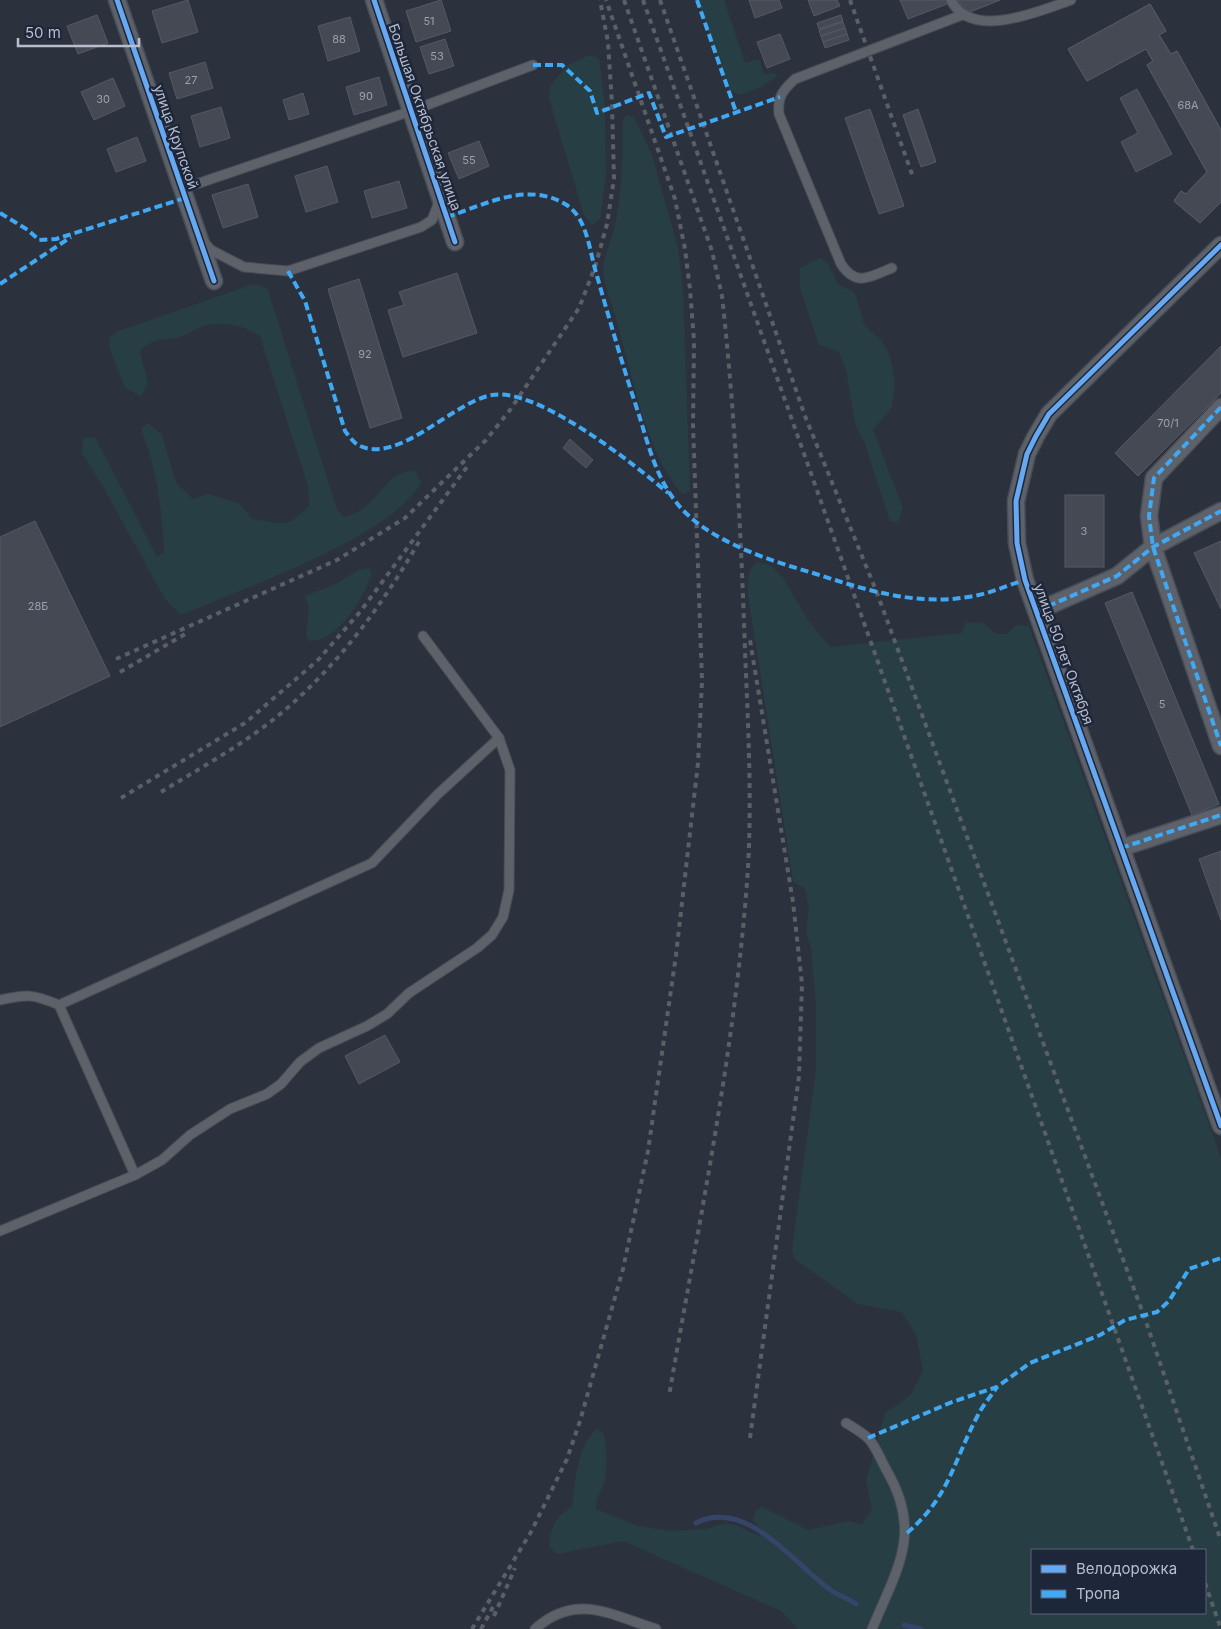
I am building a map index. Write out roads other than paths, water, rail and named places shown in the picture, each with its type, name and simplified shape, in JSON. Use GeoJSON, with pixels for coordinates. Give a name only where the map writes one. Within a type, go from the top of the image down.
{"type":"FeatureCollection","features":[{"type":"Feature","properties":{"kind":"street","name":"улица Крупской"},"geometry":{"type":"LineString","coordinates":[[117,0],[214,281]]}},
{"type":"Feature","properties":{"kind":"street","name":"Большая Октябрьская улица"},"geometry":{"type":"LineString","coordinates":[[374,0],[455,242]]}},
{"type":"Feature","properties":{"kind":"street","name":"улица 50 лет Октября"},"geometry":{"type":"LineString","coordinates":[[1221,246],[1049,414],[1036,436],[1020,480],[1016,502],[1015,525],[1025,580],[1221,1126]]}},
{"type":"Feature","properties":{"kind":"street"},"geometry":{"type":"LineString","coordinates":[[1221,407],[1154,478],[1148,516],[1153,547],[1221,746]]}},
{"type":"Feature","properties":{"kind":"street"},"geometry":{"type":"LineString","coordinates":[[1037,611],[1117,576],[1153,547],[1221,511]]}},
{"type":"Feature","properties":{"kind":"street"},"geometry":{"type":"LineString","coordinates":[[1121,848],[1221,815]]}},
{"type":"Feature","properties":{"kind":"lane"},"geometry":{"type":"LineString","coordinates":[[951,0],[962,15],[972,20],[1022,18],[1072,0]]}},
{"type":"Feature","properties":{"kind":"lane"},"geometry":{"type":"LineString","coordinates":[[892,268],[865,278],[854,278],[847,273],[841,264],[779,114],[780,97],[784,89],[795,79],[962,15]]}},
{"type":"Feature","properties":{"kind":"lane"},"geometry":{"type":"LineString","coordinates":[[182,189],[411,110],[533,65]]}},
{"type":"Feature","properties":{"kind":"lane"},"geometry":{"type":"LineString","coordinates":[[197,234],[211,250],[244,267],[288,272],[421,227],[432,220],[437,210],[440,196]]}},
{"type":"Feature","properties":{"kind":"lane"},"geometry":{"type":"LineString","coordinates":[[0,1231],[135,1175],[162,1160],[190,1135],[230,1109],[267,1094],[281,1084],[300,1062],[319,1048],[387,1014],[409,993],[477,948],[492,935],[503,917],[510,890],[510,770],[499,738],[423,636]]}},
{"type":"Feature","properties":{"kind":"lane"},"geometry":{"type":"LineString","coordinates":[[59,1005],[372,863],[438,794],[499,738]]}},
{"type":"Feature","properties":{"kind":"lane"},"geometry":{"type":"LineString","coordinates":[[0,1000],[24,994],[42,998],[59,1005],[135,1175]]}},
{"type":"Feature","properties":{"kind":"lane"},"geometry":{"type":"LineString","coordinates":[[846,1422],[868,1438],[897,1488],[905,1512],[906,1533],[900,1559],[872,1629]]}},
{"type":"Feature","properties":{"kind":"lane"},"geometry":{"type":"LineString","coordinates":[[536,1629],[554,1615],[577,1608],[590,1608],[656,1629]]}},
{"type":"Feature","properties":{"kind":"waterway"},"geometry":{"type":"LineString","coordinates":[[696,1523],[715,1517],[734,1519],[752,1526],[770,1538],[832,1591],[856,1604]]}},
{"type":"Feature","properties":{"kind":"waterway"},"geometry":{"type":"LineString","coordinates":[[904,1625],[921,1629]]}},
{"type":"Feature","properties":{"kind":"railway"},"geometry":{"type":"LineString","coordinates":[[116,659],[337,560],[405,518],[486,440],[510,410],[579,308],[595,267],[607,224],[614,179],[612,104],[608,42],[600,0]]}},
{"type":"Feature","properties":{"kind":"railway"},"geometry":{"type":"LineString","coordinates":[[472,1629],[531,1532],[567,1459],[580,1421],[623,1269],[648,1151],[676,955],[698,763],[702,681],[693,425],[694,341],[690,289],[685,249],[675,199],[606,0]]}},
{"type":"Feature","properties":{"kind":"railway"},"geometry":{"type":"LineString","coordinates":[[624,0],[712,251],[722,296],[737,473],[750,787],[748,868],[735,1001],[715,1133],[669,1396]]}},
{"type":"Feature","properties":{"kind":"railway"},"geometry":{"type":"LineString","coordinates":[[643,0],[1193,1549]]}},
{"type":"Feature","properties":{"kind":"railway"},"geometry":{"type":"LineString","coordinates":[[660,0],[805,416],[877,593],[1144,1316],[1221,1541]]}},
{"type":"Feature","properties":{"kind":"railway"},"geometry":{"type":"LineString","coordinates":[[850,0],[913,177]]}},
{"type":"Feature","properties":{"kind":"railway"},"geometry":{"type":"LineString","coordinates":[[121,798],[245,723],[318,660],[360,612],[467,467]]}},
{"type":"Feature","properties":{"kind":"railway"},"geometry":{"type":"LineString","coordinates":[[161,792],[256,733],[292,704],[314,683],[372,615],[420,540]]}},
{"type":"Feature","properties":{"kind":"railway"},"geometry":{"type":"LineString","coordinates":[[120,672],[187,633]]}},
{"type":"Feature","properties":{"kind":"railway"},"geometry":{"type":"LineString","coordinates":[[750,640],[793,902],[802,984],[799,1076],[750,1438]]}},
{"type":"Feature","properties":{"kind":"railway"},"geometry":{"type":"LineString","coordinates":[[494,1616],[515,1568]]}},
{"type":"Feature","properties":{"kind":"railway"},"geometry":{"type":"LineString","coordinates":[[1206,1586],[1221,1629]]}},
{"type":"Feature","properties":{"kind":"railway"},"geometry":{"type":"LineString","coordinates":[[481,1629],[493,1607]]}}]}
